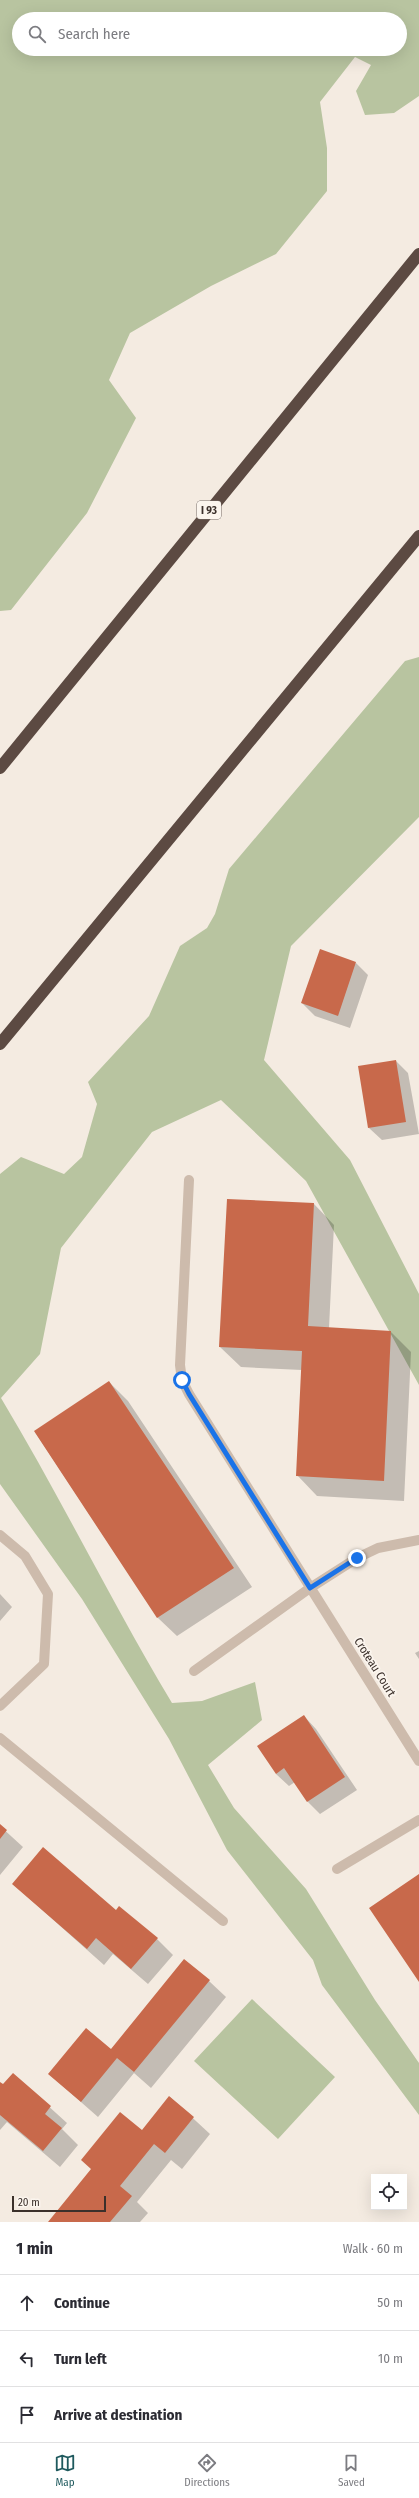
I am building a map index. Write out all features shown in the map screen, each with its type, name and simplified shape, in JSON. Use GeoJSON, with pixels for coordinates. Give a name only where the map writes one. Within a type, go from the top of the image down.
{"type":"FeatureCollection","features":[{"type":"Feature","properties":{"kind":"highway","name":"I 93"},"geometry":{"type":"LineString","coordinates":[[0,768],[419,254]]}},
{"type":"Feature","properties":{"kind":"highway"},"geometry":{"type":"LineString","coordinates":[[0,1044],[419,536]]}},
{"type":"Feature","properties":{"kind":"street","name":"Croteau Court"},"geometry":{"type":"LineString","coordinates":[[189,1180],[180,1365],[182,1380],[189,1394],[419,1761]]}},
{"type":"Feature","properties":{"kind":"street"},"geometry":{"type":"LineString","coordinates":[[0,1535],[25,1556],[48,1594],[44,1664],[0,1706]]}},
{"type":"Feature","properties":{"kind":"street"},"geometry":{"type":"LineString","coordinates":[[194,1672],[310,1588],[357,1558],[378,1548],[419,1540]]}},
{"type":"Feature","properties":{"kind":"street"},"geometry":{"type":"LineString","coordinates":[[0,1738],[224,1921]]}},
{"type":"Feature","properties":{"kind":"street"},"geometry":{"type":"LineString","coordinates":[[337,1869],[419,1820]]}},
{"type":"Feature","properties":{"kind":"green space"},"geometry":{"type":"Polygon","coordinates":[[[0,0],[419,0],[419,96],[394,113],[365,115],[356,91],[371,65],[355,57],[320,102],[327,148],[327,191],[276,254],[211,286],[130,333],[109,380],[136,418],[87,513],[11,610],[0,611],[0,0]]]}},
{"type":"Feature","properties":{"kind":"green space"},"geometry":{"type":"Polygon","coordinates":[[[419,657],[419,817],[291,946],[264,1060],[350,1160],[419,1294],[419,1385],[306,1181],[221,1100],[152,1132],[61,1248],[40,1354],[1,1398],[45,1474],[128,1627],[172,1703],[202,1701],[255,1682],[262,1720],[208,1765],[234,1808],[306,1889],[375,2000],[419,2063],[419,2115],[322,1985],[313,1960],[227,1850],[169,1739],[82,1599],[0,1484],[0,1174],[21,1157],[64,1174],[82,1157],[97,1104],[88,1082],[149,1016],[180,946],[207,928],[215,914],[229,869],[405,661],[419,657]]]}},
{"type":"Feature","properties":{"kind":"green space"},"geometry":{"type":"Polygon","coordinates":[[[252,1999],[335,2077],[278,2139],[194,2061],[252,1999]]]}},
{"type":"Feature","properties":{"kind":"building"},"geometry":{"type":"Polygon","coordinates":[[[320,949],[356,962],[338,1016],[301,1003],[320,949]]]}},
{"type":"Feature","properties":{"kind":"building"},"geometry":{"type":"Polygon","coordinates":[[[396,1060],[406,1122],[368,1128],[358,1066],[396,1060]]]}},
{"type":"Feature","properties":{"kind":"building"},"geometry":{"type":"Polygon","coordinates":[[[227,1199],[314,1203],[308,1326],[391,1331],[384,1481],[296,1476],[302,1351],[219,1347],[227,1199]]]}},
{"type":"Feature","properties":{"kind":"building"},"geometry":{"type":"Polygon","coordinates":[[[109,1381],[234,1568],[157,1618],[34,1431],[109,1381]]]}},
{"type":"Feature","properties":{"kind":"building"},"geometry":{"type":"Polygon","coordinates":[[[304,1715],[345,1777],[307,1802],[284,1768],[276,1774],[257,1746],[304,1715]]]}},
{"type":"Feature","properties":{"kind":"building"},"geometry":{"type":"Polygon","coordinates":[[[0,1824],[7,1830],[0,1839],[0,1824]]]}},
{"type":"Feature","properties":{"kind":"building"},"geometry":{"type":"Polygon","coordinates":[[[43,1847],[116,1910],[119,1906],[158,1938],[131,1969],[96,1938],[87,1949],[12,1884],[43,1847]]]}},
{"type":"Feature","properties":{"kind":"building"},"geometry":{"type":"Polygon","coordinates":[[[419,1874],[419,1982],[369,1908],[419,1874]]]}},
{"type":"Feature","properties":{"kind":"building"},"geometry":{"type":"Polygon","coordinates":[[[184,1959],[210,1980],[134,2072],[117,2058],[81,2102],[48,2074],[86,2028],[111,2049],[184,1959]]]}},
{"type":"Feature","properties":{"kind":"building"},"geometry":{"type":"Polygon","coordinates":[[[13,2073],[51,2106],[45,2114],[62,2128],[43,2151],[0,2115],[0,2082],[3,2084],[13,2073]]]}},
{"type":"Feature","properties":{"kind":"building"},"geometry":{"type":"Polygon","coordinates":[[[169,2096],[194,2117],[165,2153],[154,2144],[120,2186],[132,2196],[110,2222],[48,2222],[91,2169],[81,2160],[120,2112],[142,2130],[169,2096]]]}},
{"type":"Feature","properties":{"kind":"route"},"geometry":{"type":"LineString","coordinates":[[182,1380],[189,1394],[310,1588],[357,1558]]}}]}
